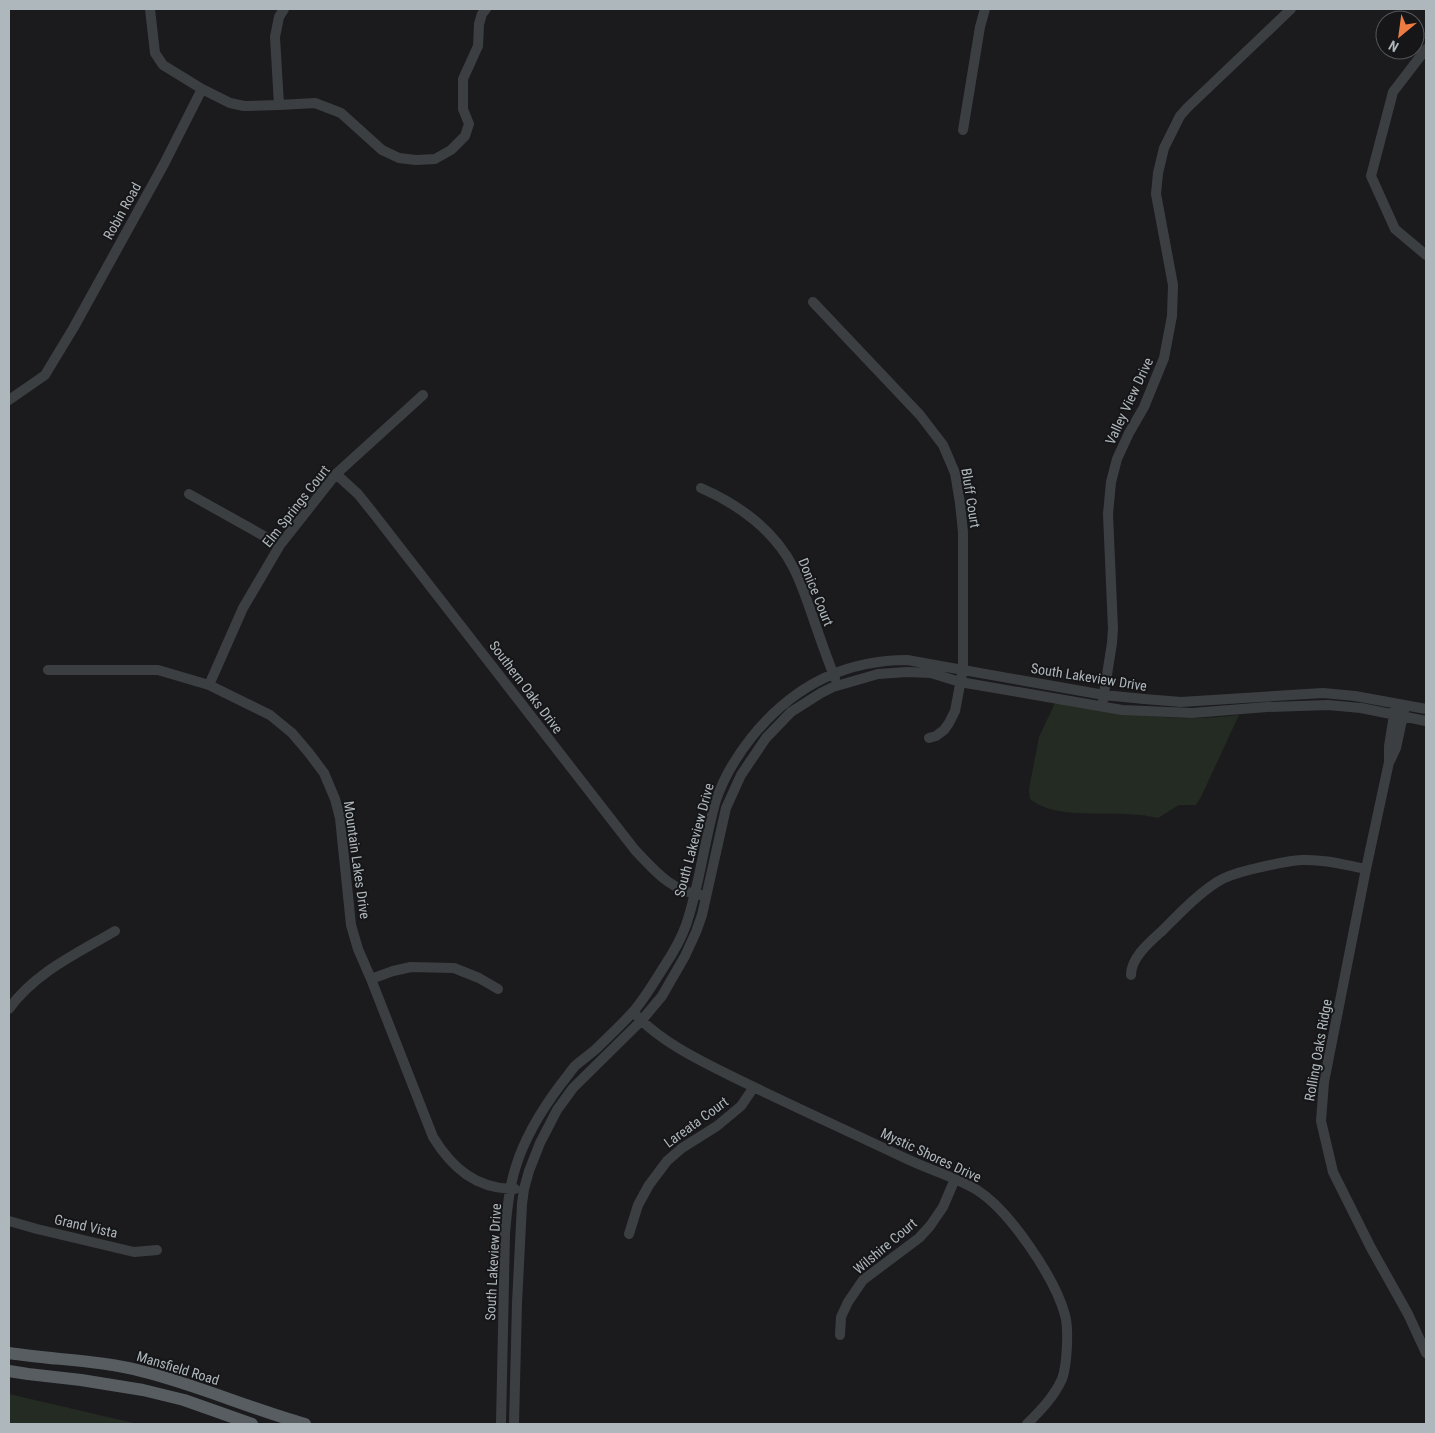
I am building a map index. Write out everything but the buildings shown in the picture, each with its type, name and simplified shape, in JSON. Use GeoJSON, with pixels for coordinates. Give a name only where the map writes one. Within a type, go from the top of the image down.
{"type":"FeatureCollection","features":[{"type":"Feature","properties":{"kind":"main road","name":"Mansfield Road"},"geometry":{"type":"LineString","coordinates":[[9,1353],[82,1361],[143,1371],[190,1385],[245,1406],[305,1424]]}},
{"type":"Feature","properties":{"kind":"main road"},"geometry":{"type":"LineString","coordinates":[[9,1371],[143,1390],[184,1400],[252,1424]]}},
{"type":"Feature","properties":{"kind":"street"},"geometry":{"type":"LineString","coordinates":[[150,9],[155,53],[163,65],[202,89],[230,103],[244,106],[315,103],[341,113],[382,150],[399,158],[416,160],[435,159],[451,150],[465,136],[469,124],[462,109],[463,79],[478,46],[479,24],[482,14],[486,9]]}},
{"type":"Feature","properties":{"kind":"street"},"geometry":{"type":"LineString","coordinates":[[279,105],[275,37],[279,17],[284,9]]}},
{"type":"Feature","properties":{"kind":"street"},"geometry":{"type":"LineString","coordinates":[[964,130],[980,27],[985,9]]}},
{"type":"Feature","properties":{"kind":"street","name":"Valley View Drive"},"geometry":{"type":"LineString","coordinates":[[1102,706],[1113,629],[1108,514],[1110,482],[1117,459],[1144,407],[1164,358],[1172,316],[1173,285],[1156,194],[1158,173],[1164,148],[1180,116],[1187,108],[1291,9]]}},
{"type":"Feature","properties":{"kind":"street"},"geometry":{"type":"LineString","coordinates":[[1426,49],[1392,92],[1371,176],[1395,229],[1426,255]]}},
{"type":"Feature","properties":{"kind":"street","name":"Robin Road"},"geometry":{"type":"LineString","coordinates":[[9,400],[45,375],[164,164],[202,89]]}},
{"type":"Feature","properties":{"kind":"street","name":"Bluff Court"},"geometry":{"type":"LineString","coordinates":[[813,302],[920,415],[942,446],[955,473],[963,532],[963,669],[954,711],[949,723],[944,730],[936,736],[929,738]]}},
{"type":"Feature","properties":{"kind":"street","name":"Elm Springs Court"},"geometry":{"type":"LineString","coordinates":[[209,685],[244,608],[280,545],[336,474],[423,395]]}},
{"type":"Feature","properties":{"kind":"street","name":"Southern Oaks Drive"},"geometry":{"type":"LineString","coordinates":[[336,474],[358,494],[374,514],[635,850],[664,880],[686,892],[707,896]]}},
{"type":"Feature","properties":{"kind":"street","name":"Donice Court"},"geometry":{"type":"LineString","coordinates":[[701,488],[721,497],[743,511],[763,528],[785,554],[802,588],[838,686]]}},
{"type":"Feature","properties":{"kind":"street"},"geometry":{"type":"LineString","coordinates":[[189,494],[280,545]]}},
{"type":"Feature","properties":{"kind":"street","name":"South Lakeview Drive"},"geometry":{"type":"LineString","coordinates":[[501,1424],[506,1212],[516,1166],[527,1138],[547,1103],[575,1067],[594,1051],[633,1011],[656,980],[686,927],[699,880],[710,822],[722,785],[739,754],[763,724],[797,692],[833,673],[874,662],[907,660],[1104,695],[1181,702],[1323,694],[1355,696],[1426,709]]}},
{"type":"Feature","properties":{"kind":"street","name":"Mountain Lakes Drive"},"geometry":{"type":"LineString","coordinates":[[48,670],[158,670],[209,685],[270,715],[292,733],[324,773],[335,798],[340,818],[351,925],[358,949],[433,1136],[439,1147],[462,1173],[485,1185],[524,1189]]}},
{"type":"Feature","properties":{"kind":"street","name":"South Lakeview Drive"},"geometry":{"type":"LineString","coordinates":[[514,1424],[517,1303],[524,1189],[529,1171],[540,1143],[561,1103],[580,1081],[642,1020],[662,996],[685,956],[696,932],[707,896],[726,808],[741,775],[766,738],[791,712],[821,693],[838,686],[878,674],[907,672],[931,673],[960,682],[1122,710],[1192,713],[1275,707],[1328,706],[1361,708],[1426,720]]}},
{"type":"Feature","properties":{"kind":"street"},"geometry":{"type":"LineString","coordinates":[[1248,698],[1249,709]]}},
{"type":"Feature","properties":{"kind":"street","name":"Rolling Oaks Ridge"},"geometry":{"type":"LineString","coordinates":[[1401,704],[1389,746],[1389,762],[1324,1082],[1321,1121],[1333,1172],[1371,1248],[1408,1314],[1426,1353]]}},
{"type":"Feature","properties":{"kind":"street"},"geometry":{"type":"LineString","coordinates":[[1131,975],[1134,962],[1148,944],[1196,898],[1227,876],[1271,865],[1304,860],[1341,863],[1366,869]]}},
{"type":"Feature","properties":{"kind":"street"},"geometry":{"type":"LineString","coordinates":[[9,1009],[24,990],[47,972],[115,930]]}},
{"type":"Feature","properties":{"kind":"street"},"geometry":{"type":"LineString","coordinates":[[371,979],[411,967],[454,968],[479,978],[498,989]]}},
{"type":"Feature","properties":{"kind":"street","name":"Mystic Shores Drive"},"geometry":{"type":"LineString","coordinates":[[633,1011],[658,1034],[678,1047],[754,1087],[912,1162],[955,1179],[978,1191],[1009,1219],[1028,1244],[1050,1281],[1058,1295],[1065,1317],[1067,1344],[1062,1378],[1050,1398],[1027,1424]]}},
{"type":"Feature","properties":{"kind":"street","name":"Lareata Court"},"geometry":{"type":"LineString","coordinates":[[629,1234],[638,1205],[666,1161],[682,1148],[717,1126],[741,1106],[754,1087]]}},
{"type":"Feature","properties":{"kind":"street","name":"Wilshire Court"},"geometry":{"type":"LineString","coordinates":[[840,1335],[841,1317],[848,1302],[863,1280],[919,1238],[930,1226],[943,1207],[955,1179]]}},
{"type":"Feature","properties":{"kind":"street","name":"Grand Vista"},"geometry":{"type":"LineString","coordinates":[[9,1221],[134,1252],[157,1250]]}},
{"type":"Feature","properties":{"kind":"shaded area"},"geometry":{"type":"Polygon","coordinates":[[[1055,703],[1165,717],[1203,718],[1239,715],[1196,805],[1179,805],[1158,818],[1144,815],[1053,810],[1041,806],[1030,799],[1029,789],[1039,737],[1055,703]]]}},
{"type":"Feature","properties":{"kind":"shaded area"},"geometry":{"type":"Polygon","coordinates":[[[9,1394],[138,1424],[9,1424],[9,1394]]]}}]}
